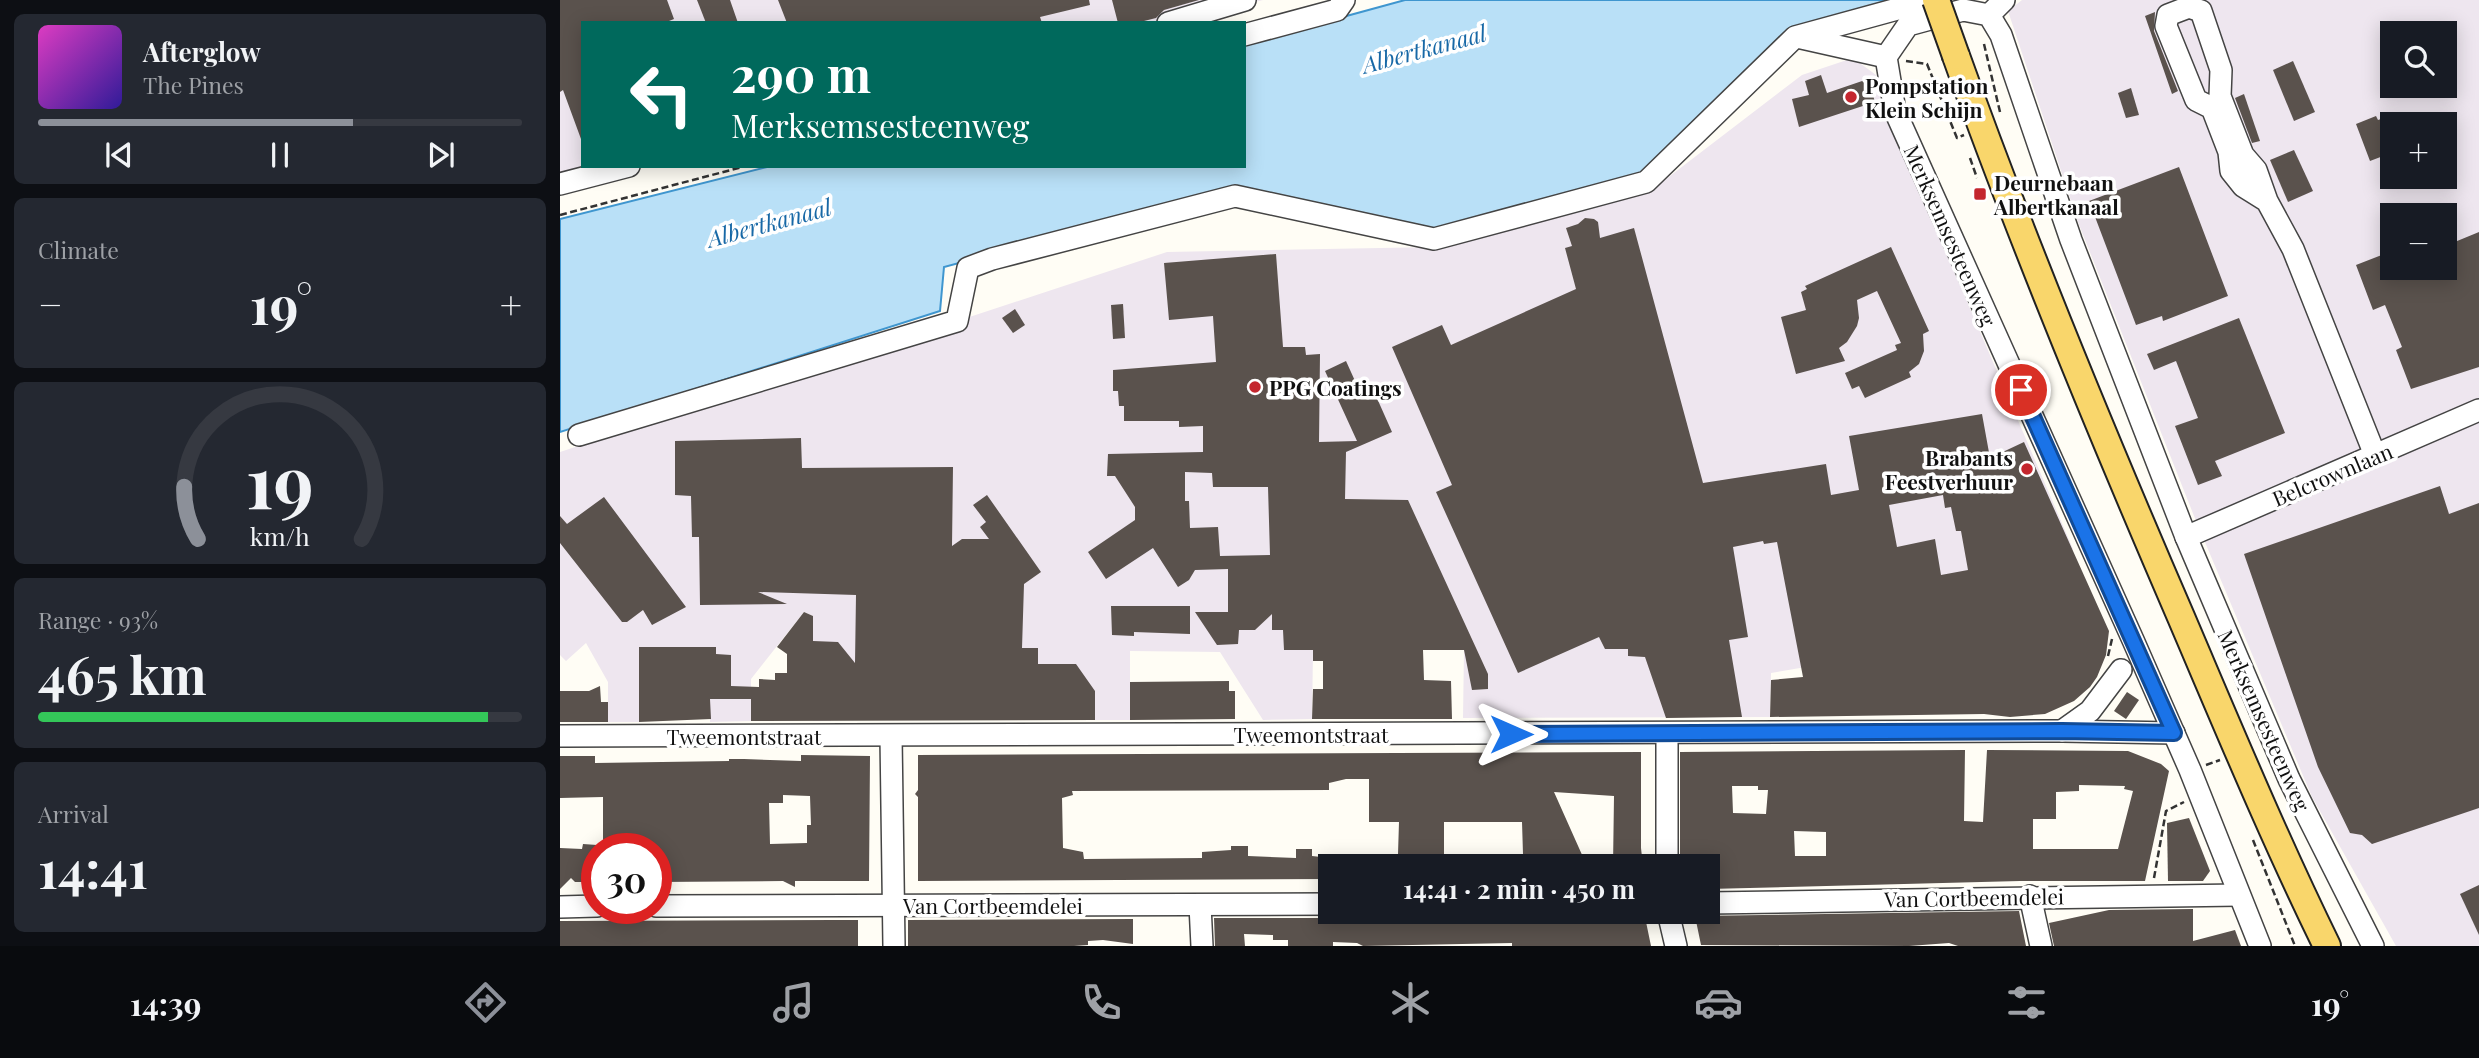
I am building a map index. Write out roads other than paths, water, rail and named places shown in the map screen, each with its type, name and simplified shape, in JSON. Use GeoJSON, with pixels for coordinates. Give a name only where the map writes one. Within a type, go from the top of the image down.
{"type":"FeatureCollection","features":[{"type":"Feature","properties":{"kind":"main road","name":"Merksemsesteenweg"},"geometry":{"type":"LineString","coordinates":[[1936,0],[2006,192],[2307,946]]}},
{"type":"Feature","properties":{"kind":"main road","name":"Merksemsesteenweg"},"geometry":{"type":"LineString","coordinates":[[2261,831],[2327,946]]}},
{"type":"Feature","properties":{"kind":"street"},"geometry":{"type":"LineString","coordinates":[[1174,21],[1245,0]]}},
{"type":"Feature","properties":{"kind":"street"},"geometry":{"type":"LineString","coordinates":[[1246,35],[1338,10],[1344,0]]}},
{"type":"Feature","properties":{"kind":"street"},"geometry":{"type":"LineString","coordinates":[[579,435],[957,321],[968,268],[1235,195],[1434,239],[1646,183],[1795,37],[1930,0]]}},
{"type":"Feature","properties":{"kind":"street","name":"Merksemsesteenweg"},"geometry":{"type":"LineString","coordinates":[[2260,946],[2174,733],[1895,111],[1886,57],[1908,24],[1963,10],[1997,7],[2001,36],[2071,240],[2186,537],[2289,779],[2373,946]]}},
{"type":"Feature","properties":{"kind":"street"},"geometry":{"type":"LineString","coordinates":[[2267,201],[2243,186],[2231,171],[2229,152],[2212,108],[2196,100],[2166,26],[2168,15],[2189,7],[2201,11],[2221,70],[2220,96],[2243,155],[2256,170],[2267,201],[2293,249],[2375,455]]}},
{"type":"Feature","properties":{"kind":"street"},"geometry":{"type":"LineString","coordinates":[[1795,37],[1886,57]]}},
{"type":"Feature","properties":{"kind":"street"},"geometry":{"type":"LineString","coordinates":[[560,184],[621,168]]}},
{"type":"Feature","properties":{"kind":"street","name":"Belcrownlaan"},"geometry":{"type":"LineString","coordinates":[[2186,537],[2479,410]]}},
{"type":"Feature","properties":{"kind":"street"},"geometry":{"type":"LineString","coordinates":[[2062,731],[2090,711],[2114,666]]}},
{"type":"Feature","properties":{"kind":"street","name":"Tweemontstraat"},"geometry":{"type":"LineString","coordinates":[[560,736],[2062,731],[2174,733]]}},
{"type":"Feature","properties":{"kind":"street"},"geometry":{"type":"LineString","coordinates":[[1667,733],[1667,854]]}},
{"type":"Feature","properties":{"kind":"street"},"geometry":{"type":"LineString","coordinates":[[891,736],[894,946]]}},
{"type":"Feature","properties":{"kind":"street","name":"Van Cortbeemdelei"},"geometry":{"type":"LineString","coordinates":[[1720,903],[2030,896],[2239,895]]}},
{"type":"Feature","properties":{"kind":"street"},"geometry":{"type":"LineString","coordinates":[[2030,896],[2041,946]]}},
{"type":"Feature","properties":{"kind":"street"},"geometry":{"type":"LineString","coordinates":[[1200,905],[1202,946]]}},
{"type":"Feature","properties":{"kind":"street","name":"Van Cortbeemdelei"},"geometry":{"type":"LineString","coordinates":[[672,906],[1318,905]]}},
{"type":"Feature","properties":{"kind":"street"},"geometry":{"type":"LineString","coordinates":[[560,906],[581,906]]}},
{"type":"Feature","properties":{"kind":"street"},"geometry":{"type":"LineString","coordinates":[[1671,924],[1676,946]]}},
{"type":"Feature","properties":{"kind":"water","name":"Albertkanaal"},"geometry":{"type":"Polygon","coordinates":[[[1405,0],[1901,0],[1788,30],[1642,176],[1432,233],[1233,189],[944,267],[940,311],[560,432],[560,219],[763,168],[1246,168],[1246,43],[1405,0]]]}},
{"type":"Feature","properties":{"kind":"place","name":"Pompstation Klein Schijn"},"geometry":{"type":"Point","coordinates":[1851,97]}},
{"type":"Feature","properties":{"kind":"place","name":"Deurnebaan Albertkanaal"},"geometry":{"type":"Point","coordinates":[1980,194]}},
{"type":"Feature","properties":{"kind":"place","name":"PPG Coatings"},"geometry":{"type":"Point","coordinates":[1255,387]}},
{"type":"Feature","properties":{"kind":"place","name":"Brabants Feestverhuur"},"geometry":{"type":"Point","coordinates":[2027,469]}}]}
